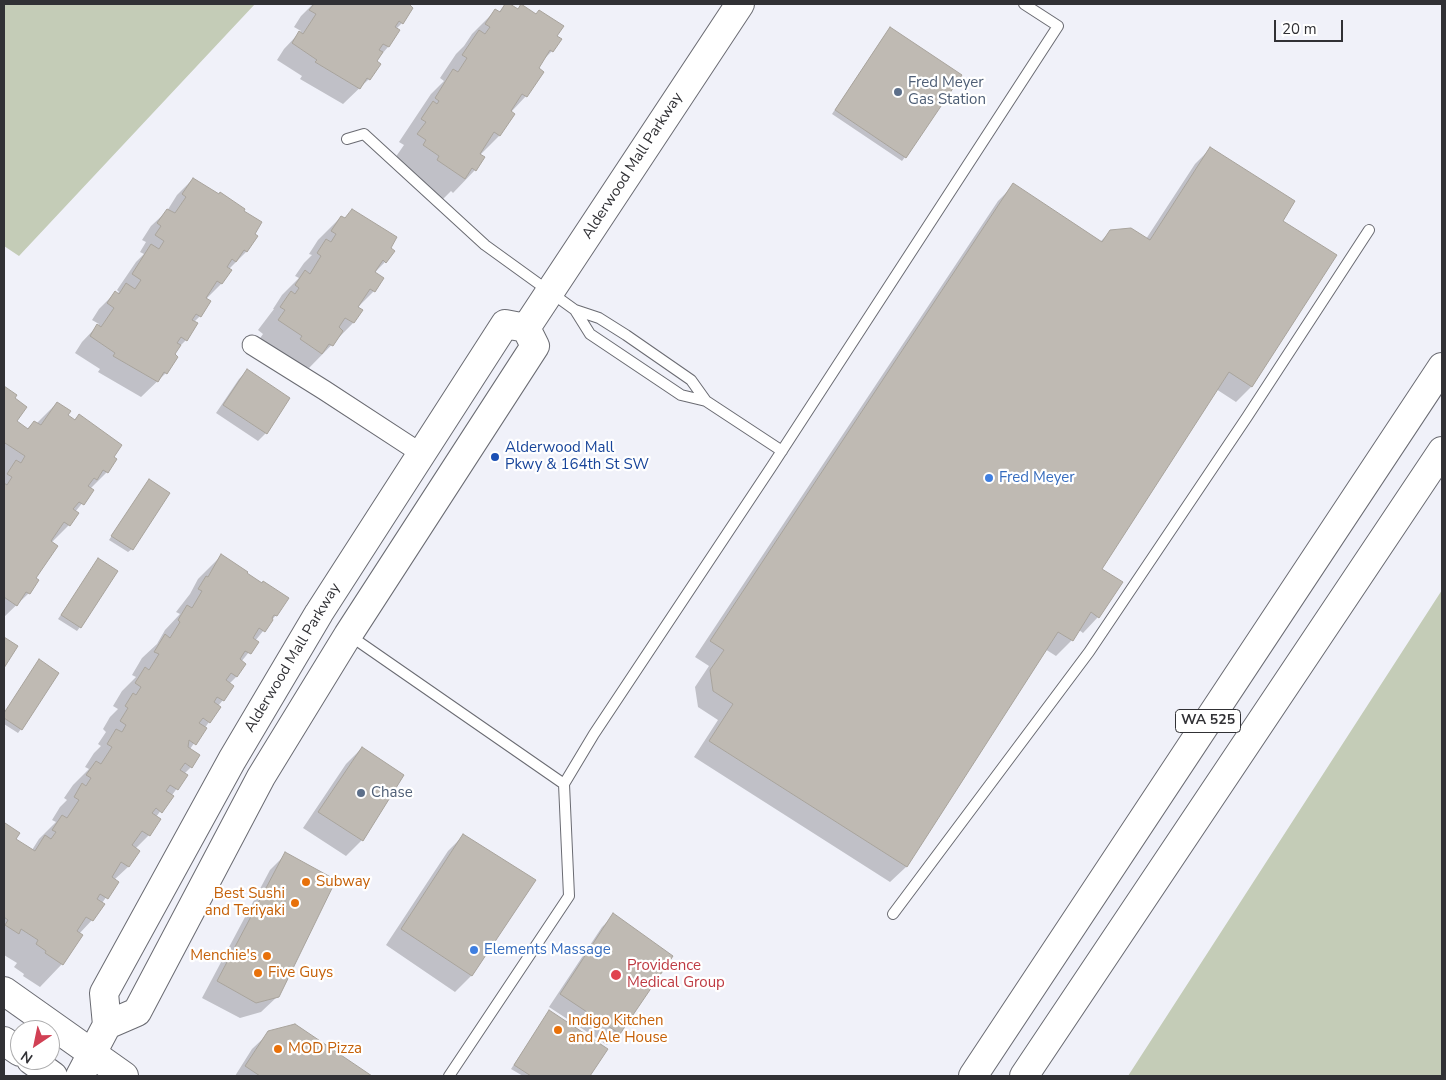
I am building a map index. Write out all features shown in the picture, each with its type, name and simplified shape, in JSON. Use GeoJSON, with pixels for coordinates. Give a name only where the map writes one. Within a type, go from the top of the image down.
{"type":"FeatureCollection","features":[{"type":"Feature","properties":{"kind":"main road","name":"Alderwood Mall Parkway"},"geometry":{"type":"LineString","coordinates":[[107,1026],[104,993],[232,760],[319,613],[505,324],[526,328],[740,4]]}},
{"type":"Feature","properties":{"kind":"main road"},"geometry":{"type":"LineString","coordinates":[[87,1066],[107,1026],[137,1012],[261,777],[348,635],[535,346],[526,328]]}},
{"type":"Feature","properties":{"kind":"main road","name":"WA 525"},"geometry":{"type":"LineString","coordinates":[[973,1076],[1442,367]]}},
{"type":"Feature","properties":{"kind":"main road","name":"WA 525"},"geometry":{"type":"LineString","coordinates":[[1024,1076],[1442,451]]}},
{"type":"Feature","properties":{"kind":"main road"},"geometry":{"type":"LineString","coordinates":[[4,991],[87,1066],[124,1076]]}},
{"type":"Feature","properties":{"kind":"street"},"geometry":{"type":"LineString","coordinates":[[252,345],[422,454]]}},
{"type":"Feature","properties":{"kind":"lane"},"geometry":{"type":"LineString","coordinates":[[448,1076],[569,896],[564,784],[594,734],[782,450],[1058,26],[1024,4]]}},
{"type":"Feature","properties":{"kind":"lane"},"geometry":{"type":"LineString","coordinates":[[347,138],[364,134],[486,244],[575,310],[599,318],[691,380],[706,401]]}},
{"type":"Feature","properties":{"kind":"lane"},"geometry":{"type":"LineString","coordinates":[[893,914],[1090,652],[1253,409],[1369,230]]}},
{"type":"Feature","properties":{"kind":"lane"},"geometry":{"type":"LineString","coordinates":[[575,310],[590,334],[681,395],[706,401],[782,450]]}},
{"type":"Feature","properties":{"kind":"lane"},"geometry":{"type":"LineString","coordinates":[[348,635],[564,784]]}},
{"type":"Feature","properties":{"kind":"green space"},"geometry":{"type":"Polygon","coordinates":[[[4,4],[255,4],[19,256],[4,246],[4,4]]]}},
{"type":"Feature","properties":{"kind":"green space"},"geometry":{"type":"Polygon","coordinates":[[[1442,590],[1442,1076],[1128,1076],[1442,590]]]}},
{"type":"Feature","properties":{"kind":"building"},"geometry":{"type":"Polygon","coordinates":[[[314,4],[409,4],[413,8],[403,24],[399,21],[395,27],[400,30],[389,47],[383,44],[379,50],[383,52],[377,61],[381,64],[370,80],[367,78],[360,89],[315,62],[317,60],[292,43],[299,31],[303,34],[316,14],[309,10],[314,4]]]}},
{"type":"Feature","properties":{"kind":"building"},"geometry":{"type":"Polygon","coordinates":[[[505,4],[510,4],[518,9],[521,4],[536,14],[539,10],[564,26],[557,36],[562,39],[553,52],[550,50],[539,68],[544,72],[527,97],[522,94],[511,111],[515,114],[500,136],[494,132],[480,154],[485,157],[476,171],[472,168],[465,179],[437,160],[439,156],[423,145],[426,140],[417,134],[426,122],[421,119],[433,101],[437,104],[439,101],[435,98],[453,69],[458,72],[467,58],[462,55],[479,30],[485,34],[490,27],[485,24],[495,9],[500,12],[505,4]]]}},
{"type":"Feature","properties":{"kind":"building","name":"Fred Meyer Gas Station"},"geometry":{"type":"Polygon","coordinates":[[[890,27],[962,75],[906,158],[835,110],[890,27]]]}},
{"type":"Feature","properties":{"kind":"building","name":"Fred Meyer"},"geometry":{"type":"Polygon","coordinates":[[[1210,147],[1295,201],[1283,221],[1337,255],[1252,387],[1229,372],[1102,569],[1123,582],[1099,618],[1091,612],[1073,641],[1058,632],[907,867],[709,741],[733,704],[713,691],[710,670],[724,650],[710,641],[1013,183],[1102,242],[1110,230],[1131,228],[1150,240],[1210,147]]]}},
{"type":"Feature","properties":{"kind":"building"},"geometry":{"type":"Polygon","coordinates":[[[193,178],[219,194],[220,192],[245,209],[244,211],[262,222],[255,234],[258,236],[247,252],[244,250],[236,262],[232,259],[227,267],[232,270],[222,284],[217,281],[206,298],[211,301],[201,317],[196,314],[192,320],[198,323],[187,341],[181,337],[177,343],[181,345],[175,354],[178,357],[167,374],[164,372],[158,382],[113,356],[115,353],[90,336],[97,324],[101,327],[114,308],[107,303],[115,291],[119,294],[126,283],[135,289],[141,280],[132,274],[151,244],[159,249],[164,241],[155,235],[161,226],[157,223],[167,209],[175,213],[186,197],[182,194],[193,178]]]}},
{"type":"Feature","properties":{"kind":"building"},"geometry":{"type":"Polygon","coordinates":[[[352,209],[397,237],[391,248],[395,251],[386,263],[383,260],[375,272],[384,278],[375,292],[370,289],[358,307],[363,310],[354,323],[345,318],[339,327],[343,331],[333,346],[329,344],[322,354],[300,339],[302,336],[278,320],[285,310],[280,307],[291,291],[295,294],[299,288],[295,285],[305,270],[310,274],[321,256],[317,253],[326,239],[331,242],[336,234],[331,231],[341,216],[345,218],[352,209]]]}},
{"type":"Feature","properties":{"kind":"building"},"geometry":{"type":"Polygon","coordinates":[[[247,369],[290,398],[267,434],[223,405],[247,369]]]}},
{"type":"Feature","properties":{"kind":"building"},"geometry":{"type":"Polygon","coordinates":[[[4,386],[17,395],[15,398],[27,407],[17,421],[28,429],[34,421],[41,425],[57,402],[71,411],[68,415],[75,420],[79,414],[122,445],[114,457],[117,459],[108,473],[103,470],[97,480],[94,478],[88,486],[94,490],[84,505],[79,502],[73,509],[79,513],[70,526],[64,522],[51,541],[58,546],[36,578],[39,580],[30,594],[26,592],[17,606],[4,597],[4,483],[7,485],[12,477],[7,474],[16,460],[21,463],[25,456],[5,443],[4,445],[4,386]]]}},
{"type":"Feature","properties":{"kind":"building"},"geometry":{"type":"Polygon","coordinates":[[[149,479],[170,493],[133,550],[111,536],[149,479]]]}},
{"type":"Feature","properties":{"kind":"building"},"geometry":{"type":"Polygon","coordinates":[[[221,554],[262,583],[263,581],[289,598],[277,616],[274,615],[265,632],[259,628],[253,638],[259,642],[251,654],[245,651],[240,659],[246,664],[237,677],[231,673],[226,680],[234,686],[224,701],[217,697],[214,702],[221,707],[210,723],[203,718],[199,723],[207,728],[196,745],[189,740],[188,747],[200,755],[192,768],[185,763],[180,770],[188,775],[178,790],[170,785],[166,791],[174,796],[162,813],[156,808],[152,813],[161,819],[150,836],[142,831],[132,845],[140,851],[129,867],[121,862],[112,877],[119,882],[108,899],[100,894],[97,899],[105,904],[93,921],[86,917],[77,931],[83,935],[63,965],[45,953],[46,951],[36,944],[38,940],[21,929],[19,934],[5,925],[8,920],[4,917],[4,825],[5,823],[20,833],[16,839],[35,851],[45,835],[51,839],[56,832],[52,830],[62,815],[67,818],[79,800],[74,797],[82,783],[86,786],[91,778],[86,775],[96,761],[101,764],[112,747],[107,744],[116,729],[122,732],[126,725],[120,721],[128,708],[125,706],[133,693],[136,695],[141,687],[135,683],[145,667],[149,670],[159,654],[154,652],[165,634],[170,638],[180,622],[178,620],[187,605],[192,608],[202,591],[198,589],[206,576],[208,577],[221,554]]]}},
{"type":"Feature","properties":{"kind":"building"},"geometry":{"type":"Polygon","coordinates":[[[98,558],[118,571],[81,628],[61,615],[98,558]]]}},
{"type":"Feature","properties":{"kind":"building"},"geometry":{"type":"Polygon","coordinates":[[[4,637],[18,646],[4,668],[4,637]]]}},
{"type":"Feature","properties":{"kind":"building"},"geometry":{"type":"Polygon","coordinates":[[[39,659],[59,673],[22,730],[4,718],[4,713],[39,659]]]}},
{"type":"Feature","properties":{"kind":"building","name":"Chase"},"geometry":{"type":"Polygon","coordinates":[[[362,747],[404,775],[363,841],[318,812],[362,747]]]}},
{"type":"Feature","properties":{"kind":"building"},"geometry":{"type":"Polygon","coordinates":[[[463,834],[536,880],[472,976],[401,929],[463,834]]]}},
{"type":"Feature","properties":{"kind":"building"},"geometry":{"type":"Polygon","coordinates":[[[285,852],[336,880],[279,997],[256,1003],[217,981],[285,852]]]}},
{"type":"Feature","properties":{"kind":"building","name":"Providence Medical Group"},"geometry":{"type":"Polygon","coordinates":[[[613,913],[673,956],[620,1034],[560,994],[613,913]]]}},
{"type":"Feature","properties":{"kind":"building","name":"Indigo Kitchen and Ale House"},"geometry":{"type":"Polygon","coordinates":[[[549,1010],[608,1049],[590,1076],[531,1076],[514,1065],[549,1010]]]}},
{"type":"Feature","properties":{"kind":"building"},"geometry":{"type":"Polygon","coordinates":[[[295,1024],[372,1076],[260,1076],[245,1066],[268,1031],[295,1024]]]}},
{"type":"Feature","properties":{"kind":"place","name":"Fred Meyer Gas Station"},"geometry":{"type":"Point","coordinates":[898,92]}},
{"type":"Feature","properties":{"kind":"place","name":"Alderwood Mall Pkwy & 164th St SW"},"geometry":{"type":"Point","coordinates":[495,457]}},
{"type":"Feature","properties":{"kind":"place","name":"Fred Meyer"},"geometry":{"type":"Point","coordinates":[989,478]}},
{"type":"Feature","properties":{"kind":"place","name":"Chase"},"geometry":{"type":"Point","coordinates":[361,793]}},
{"type":"Feature","properties":{"kind":"place","name":"Subway"},"geometry":{"type":"Point","coordinates":[306,882]}},
{"type":"Feature","properties":{"kind":"place","name":"Best Sushi and Teriyaki"},"geometry":{"type":"Point","coordinates":[295,903]}},
{"type":"Feature","properties":{"kind":"place","name":"Elements Massage"},"geometry":{"type":"Point","coordinates":[474,950]}},
{"type":"Feature","properties":{"kind":"place","name":"Menchie's"},"geometry":{"type":"Point","coordinates":[267,956]}},
{"type":"Feature","properties":{"kind":"place","name":"Five Guys"},"geometry":{"type":"Point","coordinates":[258,973]}},
{"type":"Feature","properties":{"kind":"place","name":"Providence Medical Group"},"geometry":{"type":"Point","coordinates":[616,975]}},
{"type":"Feature","properties":{"kind":"place","name":"Indigo Kitchen and Ale House"},"geometry":{"type":"Point","coordinates":[558,1030]}},
{"type":"Feature","properties":{"kind":"place","name":"MOD Pizza"},"geometry":{"type":"Point","coordinates":[278,1049]}}]}
